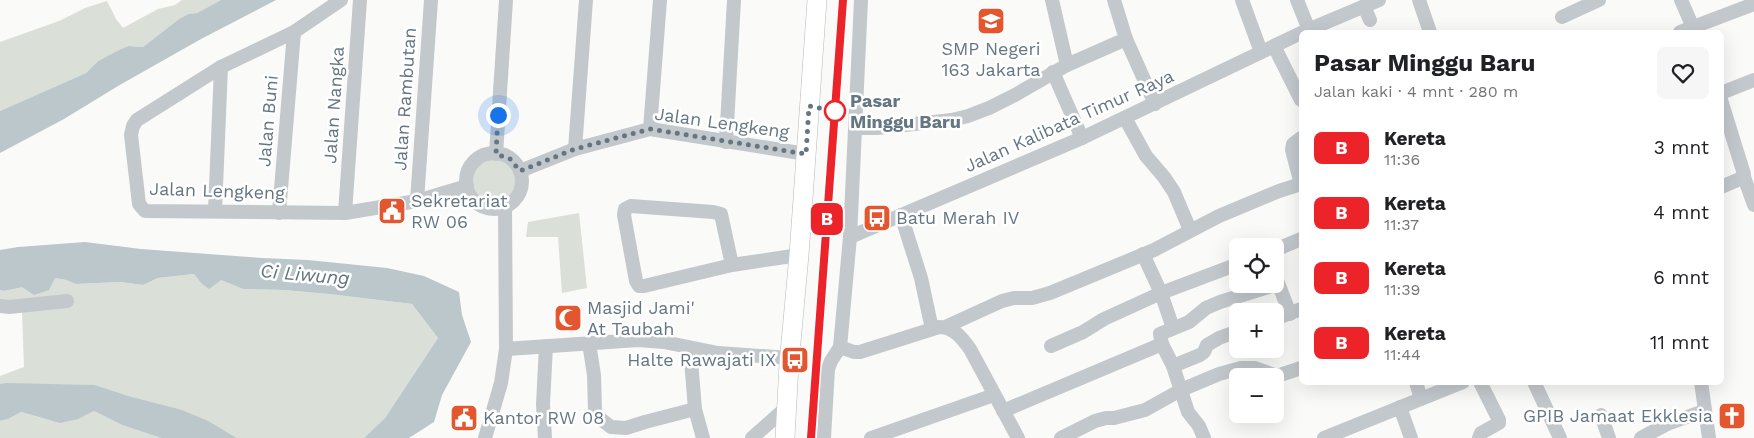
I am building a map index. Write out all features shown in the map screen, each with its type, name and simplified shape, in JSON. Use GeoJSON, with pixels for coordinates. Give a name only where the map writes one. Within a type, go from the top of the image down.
{"type":"FeatureCollection","features":[{"type":"Feature","properties":{"kind":"main road"},"geometry":{"type":"LineString","coordinates":[[786,438],[816,0]]}},
{"type":"Feature","properties":{"kind":"street","name":"Jalan Lengkeng"},"geometry":{"type":"LineString","coordinates":[[341,0],[294,32],[220,67],[136,120],[131,135],[138,204],[145,211],[345,213],[417,201],[467,186]]}},
{"type":"Feature","properties":{"kind":"street","name":"Jalan Nangka"},"geometry":{"type":"LineString","coordinates":[[345,213],[360,0]]}},
{"type":"Feature","properties":{"kind":"street","name":"Jalan Rambutan"},"geometry":{"type":"LineString","coordinates":[[417,201],[430,0]]}},
{"type":"Feature","properties":{"kind":"street"},"geometry":{"type":"LineString","coordinates":[[496,154],[506,0]]}},
{"type":"Feature","properties":{"kind":"street"},"geometry":{"type":"LineString","coordinates":[[575,149],[586,0]]}},
{"type":"Feature","properties":{"kind":"street"},"geometry":{"type":"LineString","coordinates":[[650,129],[660,0]]}},
{"type":"Feature","properties":{"kind":"street"},"geometry":{"type":"LineString","coordinates":[[726,142],[734,0]]}},
{"type":"Feature","properties":{"kind":"street"},"geometry":{"type":"LineString","coordinates":[[824,438],[828,368],[830,361],[840,348],[850,237],[861,0]]}},
{"type":"Feature","properties":{"kind":"street"},"geometry":{"type":"LineString","coordinates":[[1052,0],[1067,65]]}},
{"type":"Feature","properties":{"kind":"street"},"geometry":{"type":"LineString","coordinates":[[1114,0],[1126,39],[1155,104]]}},
{"type":"Feature","properties":{"kind":"street"},"geometry":{"type":"LineString","coordinates":[[1242,0],[1268,49],[1299,94]]}},
{"type":"Feature","properties":{"kind":"street"},"geometry":{"type":"LineString","coordinates":[[1297,0],[1304,30]]}},
{"type":"Feature","properties":{"kind":"street","name":"Jalan Kalibata Timur Raya"},"geometry":{"type":"LineString","coordinates":[[1309,30],[1379,0]]}},
{"type":"Feature","properties":{"kind":"street"},"geometry":{"type":"LineString","coordinates":[[1419,0],[1429,30]]}},
{"type":"Feature","properties":{"kind":"street"},"geometry":{"type":"LineString","coordinates":[[1562,17],[1599,0]]}},
{"type":"Feature","properties":{"kind":"street"},"geometry":{"type":"LineString","coordinates":[[1682,0],[1689,30]]}},
{"type":"Feature","properties":{"kind":"street"},"geometry":{"type":"LineString","coordinates":[[1691,30],[1754,4]]}},
{"type":"Feature","properties":{"kind":"street"},"geometry":{"type":"LineString","coordinates":[[1364,6],[1370,20]]}},
{"type":"Feature","properties":{"kind":"street","name":"Jalan Buni"},"geometry":{"type":"LineString","coordinates":[[278,213],[294,32]]}},
{"type":"Feature","properties":{"kind":"street","name":"Jalan Kalibata Timur Raya"},"geometry":{"type":"LineString","coordinates":[[850,237],[1082,138],[1299,34]]}},
{"type":"Feature","properties":{"kind":"street"},"geometry":{"type":"LineString","coordinates":[[856,128],[952,120],[968,116],[1015,95],[1067,65],[1126,39]]}},
{"type":"Feature","properties":{"kind":"street"},"geometry":{"type":"LineString","coordinates":[[214,211],[220,67]]}},
{"type":"Feature","properties":{"kind":"street"},"geometry":{"type":"LineString","coordinates":[[1053,72],[1082,138]]}},
{"type":"Feature","properties":{"kind":"street"},"geometry":{"type":"LineString","coordinates":[[1724,92],[1754,80]]}},
{"type":"Feature","properties":{"kind":"street"},"geometry":{"type":"LineString","coordinates":[[1724,108],[1747,171],[1753,199]]}},
{"type":"Feature","properties":{"kind":"street"},"geometry":{"type":"LineString","coordinates":[[1125,118],[1146,156],[1174,192],[1190,230]]}},
{"type":"Feature","properties":{"kind":"street","name":"Jalan Lengkeng"},"geometry":{"type":"LineString","coordinates":[[520,171],[575,149],[650,129],[806,154]]}},
{"type":"Feature","properties":{"kind":"street"},"geometry":{"type":"LineString","coordinates":[[1299,139],[1292,144],[1292,150],[1299,176]]}},
{"type":"Feature","properties":{"kind":"street"},"geometry":{"type":"LineString","coordinates":[[485,438],[500,382],[506,349],[505,211],[520,192],[522,181],[520,171],[510,159],[496,154],[486,155],[474,163],[467,176],[467,186],[470,195],[485,208],[505,211]]}},
{"type":"Feature","properties":{"kind":"street"},"geometry":{"type":"LineString","coordinates":[[1724,185],[1747,171]]}},
{"type":"Feature","properties":{"kind":"street"},"geometry":{"type":"LineString","coordinates":[[840,348],[847,351],[860,352],[939,328],[1002,301],[1014,298],[1032,298],[1050,293],[1143,254],[1243,205],[1299,185]]}},
{"type":"Feature","properties":{"kind":"street"},"geometry":{"type":"LineString","coordinates":[[732,265],[722,214],[631,206],[625,209],[624,215],[636,281],[640,286],[732,265],[799,255]]}},
{"type":"Feature","properties":{"kind":"street"},"geometry":{"type":"LineString","coordinates":[[900,215],[939,328]]}},
{"type":"Feature","properties":{"kind":"street"},"geometry":{"type":"LineString","coordinates":[[1284,246],[1299,240]]}},
{"type":"Feature","properties":{"kind":"street"},"geometry":{"type":"LineString","coordinates":[[1143,254],[1161,293],[1173,328]]}},
{"type":"Feature","properties":{"kind":"street"},"geometry":{"type":"LineString","coordinates":[[1051,346],[1161,293],[1229,267]]}},
{"type":"Feature","properties":{"kind":"street"},"geometry":{"type":"LineString","coordinates":[[1284,292],[1295,311]]}},
{"type":"Feature","properties":{"kind":"street"},"geometry":{"type":"LineString","coordinates":[[1204,438],[1199,426],[1188,412],[1160,334],[1189,322],[1206,308],[1242,293]]}},
{"type":"Feature","properties":{"kind":"street"},"geometry":{"type":"LineString","coordinates":[[0,306],[9,307],[68,301]]}},
{"type":"Feature","properties":{"kind":"street"},"geometry":{"type":"LineString","coordinates":[[939,328],[954,330],[963,338],[1018,438]]}},
{"type":"Feature","properties":{"kind":"street"},"geometry":{"type":"LineString","coordinates":[[1173,366],[1200,355],[1204,352],[1207,345],[1229,334]]}},
{"type":"Feature","properties":{"kind":"street"},"geometry":{"type":"LineString","coordinates":[[506,349],[638,340],[664,342],[718,353],[790,358]]}},
{"type":"Feature","properties":{"kind":"street"},"geometry":{"type":"LineString","coordinates":[[590,343],[595,389],[595,411],[598,417],[611,427],[626,428],[695,409]]}},
{"type":"Feature","properties":{"kind":"street"},"geometry":{"type":"LineString","coordinates":[[1003,411],[1162,344]]}},
{"type":"Feature","properties":{"kind":"street"},"geometry":{"type":"LineString","coordinates":[[545,438],[546,346]]}},
{"type":"Feature","properties":{"kind":"street"},"geometry":{"type":"LineString","coordinates":[[690,348],[695,409],[703,438]]}},
{"type":"Feature","properties":{"kind":"street"},"geometry":{"type":"LineString","coordinates":[[1061,438],[1095,421],[1145,410],[1181,390],[1219,374],[1241,368],[1255,368],[1274,375],[1280,375],[1299,369]]}},
{"type":"Feature","properties":{"kind":"street"},"geometry":{"type":"LineString","coordinates":[[1417,385],[1421,399]]}},
{"type":"Feature","properties":{"kind":"street"},"geometry":{"type":"LineString","coordinates":[[1330,437],[1455,385]]}},
{"type":"Feature","properties":{"kind":"street"},"geometry":{"type":"LineString","coordinates":[[1479,438],[1483,431],[1500,423],[1482,385]]}},
{"type":"Feature","properties":{"kind":"street"},"geometry":{"type":"LineString","coordinates":[[1535,385],[1560,438]]}},
{"type":"Feature","properties":{"kind":"street"},"geometry":{"type":"LineString","coordinates":[[1701,385],[1709,438]]}},
{"type":"Feature","properties":{"kind":"street"},"geometry":{"type":"LineString","coordinates":[[871,438],[994,395]]}},
{"type":"Feature","properties":{"kind":"street"},"geometry":{"type":"LineString","coordinates":[[752,438],[787,407]]}},
{"type":"Feature","properties":{"kind":"street"},"geometry":{"type":"LineString","coordinates":[[1400,407],[1411,438]]}},
{"type":"Feature","properties":{"kind":"street"},"geometry":{"type":"LineString","coordinates":[[1641,438],[1667,424],[1704,411]]}},
{"type":"Feature","properties":{"kind":"street"},"geometry":{"type":"LineString","coordinates":[[1601,415],[1609,438]]}},
{"type":"Feature","properties":{"kind":"shaded area"},"geometry":{"type":"Polygon","coordinates":[[[182,0],[221,0],[197,13],[188,14],[179,19],[143,47],[128,46],[98,61],[86,73],[0,111],[0,42],[59,21],[85,8],[107,1],[123,28],[158,9],[175,5],[182,0]]]}},
{"type":"Feature","properties":{"kind":"shaded area"},"geometry":{"type":"Polygon","coordinates":[[[494,153],[509,158],[517,166],[522,181],[517,196],[509,204],[494,209],[479,204],[471,196],[466,181],[471,166],[479,158],[494,153]]]}},
{"type":"Feature","properties":{"kind":"shaded area"},"geometry":{"type":"Polygon","coordinates":[[[579,213],[587,288],[562,293],[558,237],[526,237],[528,222],[579,213]]]}},
{"type":"Feature","properties":{"kind":"shaded area"},"geometry":{"type":"Polygon","coordinates":[[[194,274],[201,283],[221,280],[243,289],[284,290],[412,304],[438,338],[385,418],[364,438],[237,438],[227,432],[95,385],[0,384],[0,376],[24,367],[22,312],[0,301],[0,290],[4,291],[55,278],[76,284],[120,282],[143,285],[158,278],[194,274]]]}},
{"type":"Feature","properties":{"kind":"shaded area"},"geometry":{"type":"Polygon","coordinates":[[[94,411],[122,425],[161,438],[0,438],[0,421],[21,412],[50,420],[66,421],[74,420],[94,411]]]}},
{"type":"Feature","properties":{"kind":"water"},"geometry":{"type":"Polygon","coordinates":[[[221,0],[276,0],[201,39],[64,119],[0,153],[0,111],[86,73],[98,61],[128,46],[143,47],[179,19],[188,14],[197,13],[221,0]]]}},
{"type":"Feature","properties":{"kind":"water","name":"Ci Liwung"},"geometry":{"type":"Polygon","coordinates":[[[85,242],[141,249],[308,260],[387,268],[424,276],[459,292],[462,315],[471,342],[442,395],[434,422],[409,438],[364,438],[385,418],[438,338],[412,304],[284,290],[243,289],[221,280],[209,289],[194,274],[158,278],[143,285],[120,282],[76,284],[55,278],[49,290],[34,295],[22,287],[4,291],[0,290],[0,250],[85,242]]]}},
{"type":"Feature","properties":{"kind":"water"},"geometry":{"type":"Polygon","coordinates":[[[0,384],[95,385],[182,410],[208,421],[237,438],[161,438],[122,425],[94,411],[78,419],[60,423],[21,412],[0,421],[0,384]]]}},
{"type":"Feature","properties":{"kind":"railway"},"geometry":{"type":"LineString","coordinates":[[811,438],[843,0]]}},
{"type":"Feature","properties":{"kind":"train","name":"B"},"geometry":{"type":"LineString","coordinates":[[811,438],[843,0]]}},
{"type":"Feature","properties":{"kind":"place","name":"SMP Negeri 163 Jakarta"},"geometry":{"type":"Point","coordinates":[991,21]}},
{"type":"Feature","properties":{"kind":"place","name":"Pasar Minggu Baru"},"geometry":{"type":"Point","coordinates":[835,111]}},
{"type":"Feature","properties":{"kind":"place","name":"Sekretariat RW 06"},"geometry":{"type":"Point","coordinates":[392,211]}},
{"type":"Feature","properties":{"kind":"place","name":"Batu Merah IV"},"geometry":{"type":"Point","coordinates":[877,218]}},
{"type":"Feature","properties":{"kind":"place","name":"Masjid Jami' At Taubah"},"geometry":{"type":"Point","coordinates":[568,318]}},
{"type":"Feature","properties":{"kind":"place","name":"Halte Rawajati IX"},"geometry":{"type":"Point","coordinates":[795,360]}},
{"type":"Feature","properties":{"kind":"place","name":"GPIB Jamaat Ekklesia"},"geometry":{"type":"Point","coordinates":[1732,416]}},
{"type":"Feature","properties":{"kind":"place","name":"Kantor RW 08"},"geometry":{"type":"Point","coordinates":[464,418]}},
{"type":"Feature","properties":{"kind":"route"},"geometry":{"type":"LineString","coordinates":[[498,115],[496,154],[504,155],[510,159],[520,171],[575,149],[650,129],[806,154],[809,106],[835,111]]}}]}
